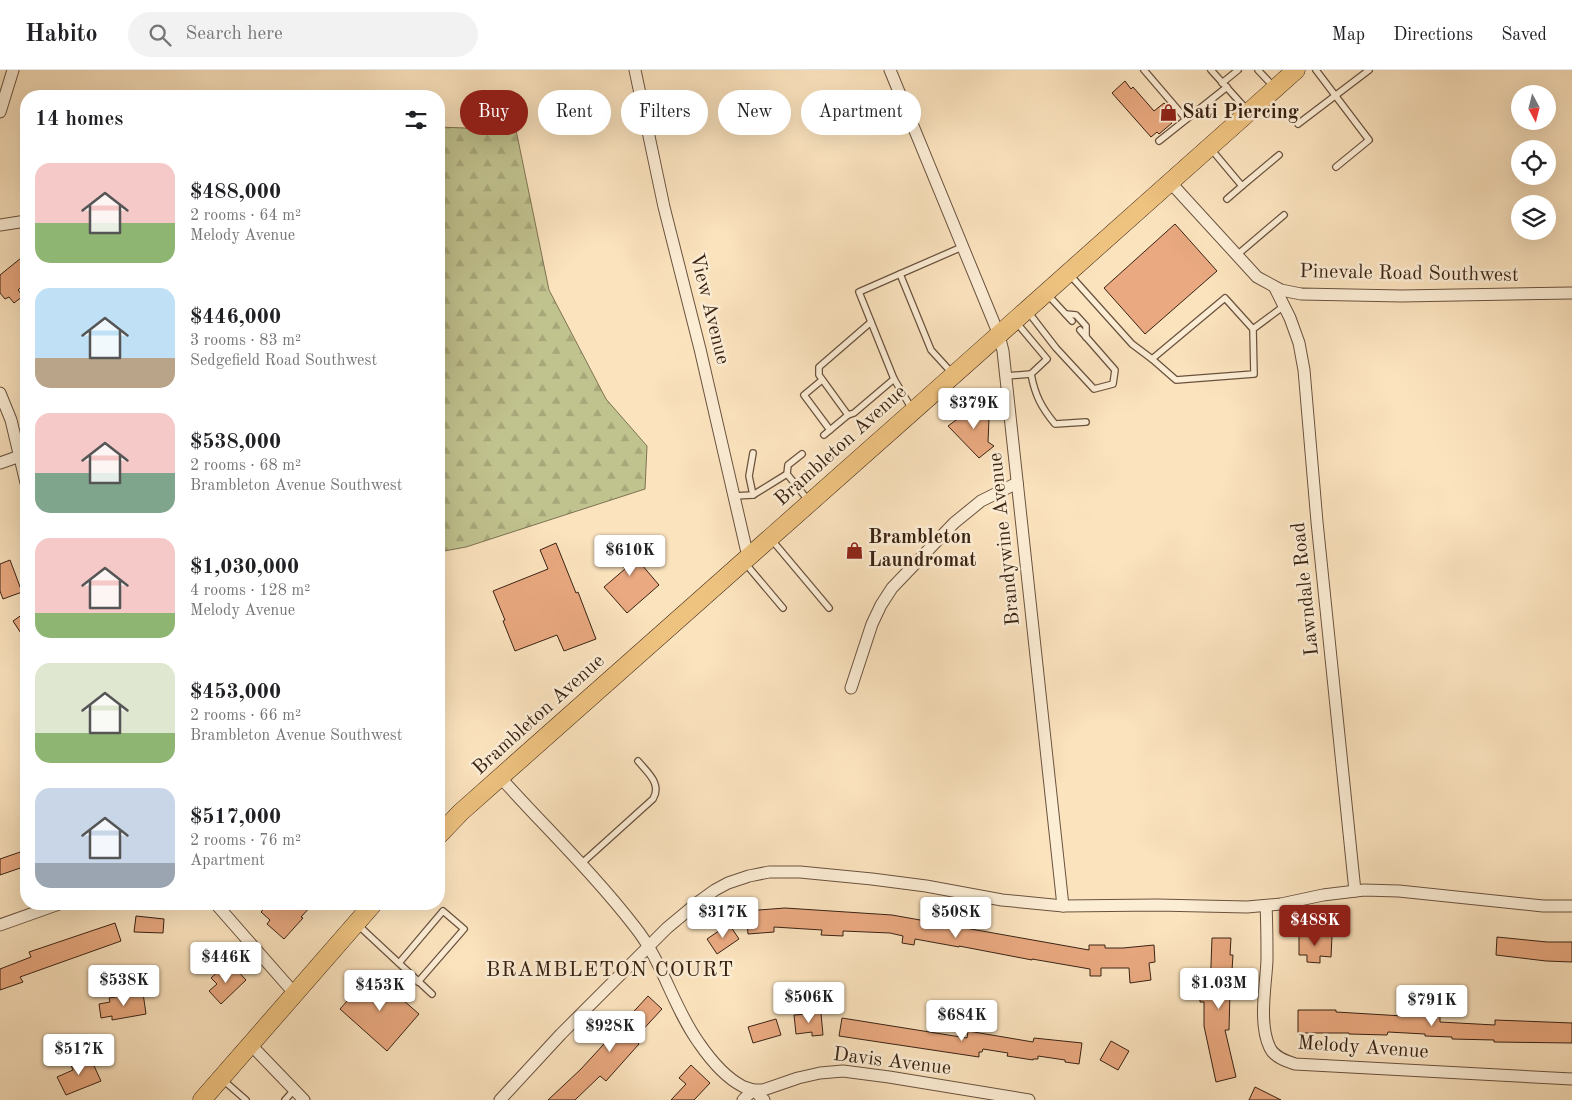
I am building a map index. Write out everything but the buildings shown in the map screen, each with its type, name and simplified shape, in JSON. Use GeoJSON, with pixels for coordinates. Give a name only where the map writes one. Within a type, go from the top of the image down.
{"type":"FeatureCollection","features":[{"type":"Feature","properties":{"kind":"main road","name":"Brambleton Avenue"},"geometry":{"type":"LineString","coordinates":[[445,829],[500,777],[1296,70]]}},
{"type":"Feature","properties":{"kind":"main road"},"geometry":{"type":"LineString","coordinates":[[202,1100],[368,910]]}},
{"type":"Feature","properties":{"kind":"street"},"geometry":{"type":"LineString","coordinates":[[0,112],[13,70]]}},
{"type":"Feature","properties":{"kind":"street","name":"View Avenue"},"geometry":{"type":"LineString","coordinates":[[635,70],[662,198],[734,496],[746,559]]}},
{"type":"Feature","properties":{"kind":"street","name":"Brandywine Avenue"},"geometry":{"type":"LineString","coordinates":[[890,70],[999,335],[1003,351],[1063,906]]}},
{"type":"Feature","properties":{"kind":"street","name":"Pinevale Road Southwest"},"geometry":{"type":"LineString","coordinates":[[1170,182],[1256,277],[1275,288],[1301,294],[1431,296],[1572,293]]}},
{"type":"Feature","properties":{"kind":"street"},"geometry":{"type":"LineString","coordinates":[[0,225],[20,222]]}},
{"type":"Feature","properties":{"kind":"street","name":"Lawndale Road"},"geometry":{"type":"LineString","coordinates":[[1275,288],[1299,343],[1304,370],[1355,890]]}},
{"type":"Feature","properties":{"kind":"street"},"geometry":{"type":"LineString","coordinates":[[0,394],[11,420],[20,456],[0,462]]}},
{"type":"Feature","properties":{"kind":"street"},"geometry":{"type":"LineString","coordinates":[[851,688],[872,624],[880,605],[892,588],[954,523],[981,501],[1017,483]]}},
{"type":"Feature","properties":{"kind":"street"},"geometry":{"type":"LineString","coordinates":[[500,777],[581,864],[636,928],[648,946],[688,1027],[713,1061],[732,1079],[752,1090],[764,1100]]}},
{"type":"Feature","properties":{"kind":"street"},"geometry":{"type":"LineString","coordinates":[[500,1100],[648,946],[697,903],[728,883],[769,872],[800,872],[872,879],[926,886],[1002,900],[1063,906],[1266,906],[1355,890],[1399,891],[1543,906],[1572,906]]}},
{"type":"Feature","properties":{"kind":"street","name":"Melody Avenue"},"geometry":{"type":"LineString","coordinates":[[1266,906],[1265,1033],[1273,1053],[1284,1060],[1295,1064],[1572,1079]]}},
{"type":"Feature","properties":{"kind":"street"},"geometry":{"type":"LineString","coordinates":[[0,925],[42,910]]}},
{"type":"Feature","properties":{"kind":"street"},"geometry":{"type":"LineString","coordinates":[[221,910],[295,994]]}},
{"type":"Feature","properties":{"kind":"street"},"geometry":{"type":"LineString","coordinates":[[251,1045],[304,1100]]}},
{"type":"Feature","properties":{"kind":"street","name":"Davis Avenue"},"geometry":{"type":"LineString","coordinates":[[752,1090],[763,1090],[820,1073],[842,1071],[1030,1100]]}},
{"type":"Feature","properties":{"kind":"street"},"geometry":{"type":"LineString","coordinates":[[744,1100],[752,1090]]}},
{"type":"Feature","properties":{"kind":"lane"},"geometry":{"type":"LineString","coordinates":[[1144,70],[1186,119]]}},
{"type":"Feature","properties":{"kind":"lane"},"geometry":{"type":"LineString","coordinates":[[1211,70],[1249,112]]}},
{"type":"Feature","properties":{"kind":"lane"},"geometry":{"type":"LineString","coordinates":[[1159,141],[1225,85],[1238,70]]}},
{"type":"Feature","properties":{"kind":"lane"},"geometry":{"type":"LineString","coordinates":[[1258,70],[1275,89]]}},
{"type":"Feature","properties":{"kind":"lane"},"geometry":{"type":"LineString","coordinates":[[1316,70],[1369,140],[1336,168]]}},
{"type":"Feature","properties":{"kind":"lane"},"geometry":{"type":"LineString","coordinates":[[1298,124],[1369,70]]}},
{"type":"Feature","properties":{"kind":"lane"},"geometry":{"type":"LineString","coordinates":[[1209,148],[1242,186]]}},
{"type":"Feature","properties":{"kind":"lane"},"geometry":{"type":"LineString","coordinates":[[1227,199],[1279,155]]}},
{"type":"Feature","properties":{"kind":"lane"},"geometry":{"type":"LineString","coordinates":[[1237,255],[1284,215]]}},
{"type":"Feature","properties":{"kind":"lane"},"geometry":{"type":"LineString","coordinates":[[913,410],[894,379],[860,292],[962,247]]}},
{"type":"Feature","properties":{"kind":"lane"},"geometry":{"type":"LineString","coordinates":[[1068,273],[1132,344],[1176,380],[1254,374],[1253,329],[1225,298],[1152,359]]}},
{"type":"Feature","properties":{"kind":"lane"},"geometry":{"type":"LineString","coordinates":[[900,274],[931,350],[954,374]]}},
{"type":"Feature","properties":{"kind":"lane"},"geometry":{"type":"LineString","coordinates":[[1047,293],[1072,321]]}},
{"type":"Feature","properties":{"kind":"lane"},"geometry":{"type":"LineString","coordinates":[[1253,329],[1284,306]]}},
{"type":"Feature","properties":{"kind":"lane"},"geometry":{"type":"LineString","coordinates":[[1066,314],[1076,315],[1086,326],[1086,337]]}},
{"type":"Feature","properties":{"kind":"lane"},"geometry":{"type":"LineString","coordinates":[[1021,316],[1056,348],[1094,389],[1113,384],[1115,370],[1080,330]]}},
{"type":"Feature","properties":{"kind":"lane"},"geometry":{"type":"LineString","coordinates":[[1006,376],[1031,374],[1047,360],[1021,316]]}},
{"type":"Feature","properties":{"kind":"lane"},"geometry":{"type":"LineString","coordinates":[[848,415],[822,380],[819,375],[819,367],[871,322]]}},
{"type":"Feature","properties":{"kind":"lane"},"geometry":{"type":"LineString","coordinates":[[1031,374],[1035,391],[1043,410],[1055,424],[1086,422]]}},
{"type":"Feature","properties":{"kind":"lane"},"geometry":{"type":"LineString","coordinates":[[824,435],[848,415],[854,413],[894,379]]}},
{"type":"Feature","properties":{"kind":"lane"},"geometry":{"type":"LineString","coordinates":[[822,380],[804,394],[830,430]]}},
{"type":"Feature","properties":{"kind":"lane"},"geometry":{"type":"LineString","coordinates":[[753,495],[749,476],[754,453]]}},
{"type":"Feature","properties":{"kind":"lane"},"geometry":{"type":"LineString","coordinates":[[802,454],[788,466],[787,474],[810,502]]}},
{"type":"Feature","properties":{"kind":"lane"},"geometry":{"type":"LineString","coordinates":[[734,496],[753,495],[787,474]]}},
{"type":"Feature","properties":{"kind":"lane"},"geometry":{"type":"LineString","coordinates":[[770,538],[828,608]]}},
{"type":"Feature","properties":{"kind":"lane"},"geometry":{"type":"LineString","coordinates":[[746,559],[783,608]]}},
{"type":"Feature","properties":{"kind":"lane"},"geometry":{"type":"LineString","coordinates":[[581,864],[653,799],[656,794],[655,783],[638,762]]}},
{"type":"Feature","properties":{"kind":"lane"},"geometry":{"type":"LineString","coordinates":[[399,964],[443,911],[464,929],[418,982]]}},
{"type":"Feature","properties":{"kind":"lane"},"geometry":{"type":"LineString","coordinates":[[356,923],[432,994]]}},
{"type":"Feature","properties":{"kind":"lane"},"geometry":{"type":"LineString","coordinates":[[222,1078],[246,1100]]}},
{"type":"Feature","properties":{"kind":"lane"},"geometry":{"type":"LineString","coordinates":[[285,1100],[294,1090]]}},
{"type":"Feature","properties":{"kind":"green space"},"geometry":{"type":"Polygon","coordinates":[[[445,127],[460,128],[460,135],[517,135],[549,290],[606,399],[647,446],[645,489],[466,547],[445,551],[445,127]]]}},
{"type":"Feature","properties":{"kind":"place","name":"Sati Piercing"},"geometry":{"type":"Point","coordinates":[1168,113]}},
{"type":"Feature","properties":{"kind":"place","name":"Brambleton Laundromat"},"geometry":{"type":"Point","coordinates":[854,550]}},
{"type":"Feature","properties":{"kind":"district","name":"BRAMBLETON COURT"},"geometry":{"type":"Point","coordinates":[610,970]}}]}
